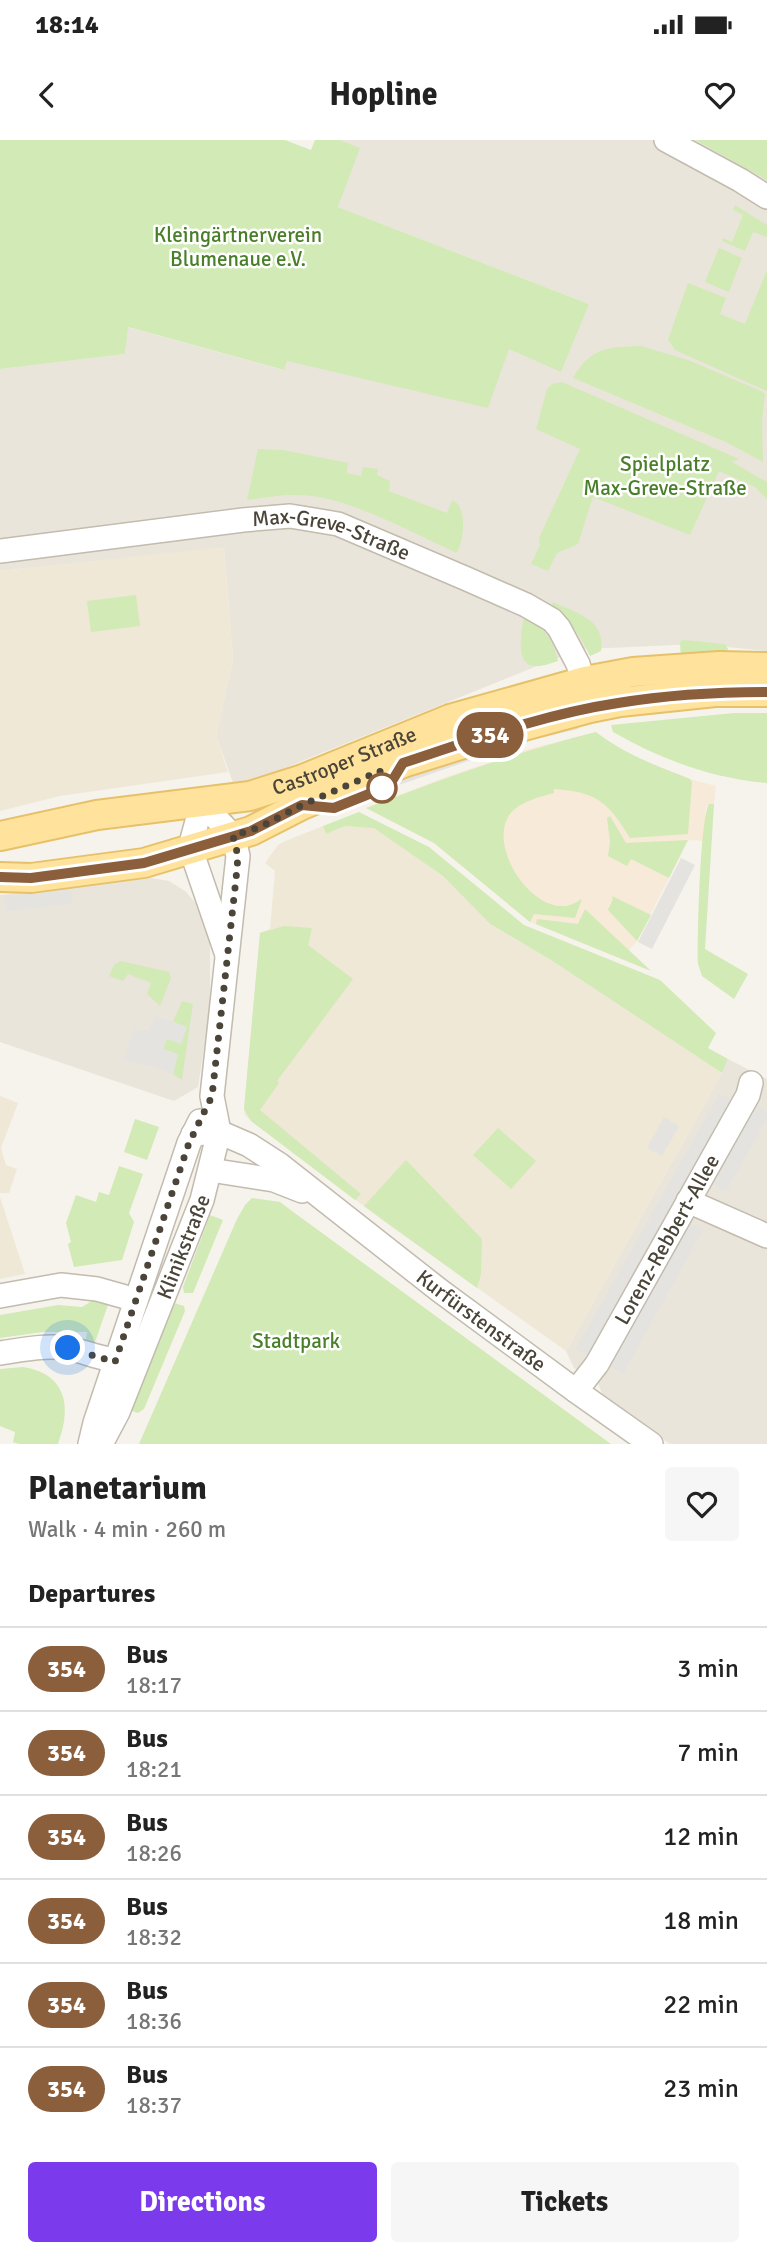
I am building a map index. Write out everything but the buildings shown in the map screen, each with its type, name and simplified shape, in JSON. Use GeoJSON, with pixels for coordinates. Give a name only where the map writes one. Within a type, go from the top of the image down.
{"type":"FeatureCollection","features":[{"type":"Feature","properties":{"kind":"main road","name":"Castroper Straße"},"geometry":{"type":"LineString","coordinates":[[0,877],[31,878],[144,863],[233,836],[260,827],[302,805],[403,763],[498,733],[633,672],[719,666],[767,667]]}},
{"type":"Feature","properties":{"kind":"main road","name":"Castroper Straße"},"geometry":{"type":"LineString","coordinates":[[0,836],[97,815],[250,796],[303,779],[450,719],[587,694],[620,702],[715,692],[767,692]]}},
{"type":"Feature","properties":{"kind":"street"},"geometry":{"type":"LineString","coordinates":[[666,140],[767,197]]}},
{"type":"Feature","properties":{"kind":"street","name":"Max-Greve-Straße"},"geometry":{"type":"LineString","coordinates":[[0,551],[215,522],[290,516],[338,524],[467,579],[552,620],[570,649],[587,694]]}},
{"type":"Feature","properties":{"kind":"street"},"geometry":{"type":"LineString","coordinates":[[202,803],[233,836]]}},
{"type":"Feature","properties":{"kind":"street"},"geometry":{"type":"LineString","coordinates":[[191,847],[202,803]]}},
{"type":"Feature","properties":{"kind":"street","name":"Klinikstraße"},"geometry":{"type":"LineString","coordinates":[[101,1444],[110,1429],[139,1358],[202,1200],[211,1170],[219,1132],[212,1096],[238,856],[233,836]]}},
{"type":"Feature","properties":{"kind":"street","name":"Klinikstraße"},"geometry":{"type":"LineString","coordinates":[[191,847],[228,958]]}},
{"type":"Feature","properties":{"kind":"street","name":"Lorenz-Rebbert-Allee"},"geometry":{"type":"LineString","coordinates":[[576,1391],[597,1364],[748,1095],[751,1083]]}},
{"type":"Feature","properties":{"kind":"street","name":"Klinikstraße"},"geometry":{"type":"LineString","coordinates":[[90,1444],[191,1139],[212,1096]]}},
{"type":"Feature","properties":{"kind":"street"},"geometry":{"type":"LineString","coordinates":[[191,1139],[219,1132]]}},
{"type":"Feature","properties":{"kind":"street","name":"Kurfürstenstraße"},"geometry":{"type":"LineString","coordinates":[[219,1132],[250,1145],[302,1181],[312,1193],[651,1444]]}},
{"type":"Feature","properties":{"kind":"street","name":"Klinikstraße"},"geometry":{"type":"LineString","coordinates":[[191,1139],[211,1170]]}},
{"type":"Feature","properties":{"kind":"street","name":"Kurfürstenstraße"},"geometry":{"type":"LineString","coordinates":[[211,1170],[274,1180],[312,1193]]}},
{"type":"Feature","properties":{"kind":"street"},"geometry":{"type":"LineString","coordinates":[[688,1201],[767,1236]]}},
{"type":"Feature","properties":{"kind":"street"},"geometry":{"type":"LineString","coordinates":[[0,1296],[61,1285],[97,1289],[136,1300]]}},
{"type":"Feature","properties":{"kind":"street","name":"Klinikstraße"},"geometry":{"type":"LineString","coordinates":[[136,1300],[153,1322]]}},
{"type":"Feature","properties":{"kind":"street"},"geometry":{"type":"LineString","coordinates":[[0,1353],[42,1346],[68,1348],[115,1362],[139,1358]]}},
{"type":"Feature","properties":{"kind":"shaded area"},"geometry":{"type":"Polygon","coordinates":[[[340,140],[695,140],[767,179],[767,651],[698,644],[586,649],[552,660],[255,780],[234,785],[216,736],[233,660],[224,548],[0,571],[0,369],[125,354],[127,327],[283,370],[287,361],[509,349],[589,304],[338,207],[359,148],[340,140]]]}},
{"type":"Feature","properties":{"kind":"shaded area"},"geometry":{"type":"Polygon","coordinates":[[[224,547],[233,660],[216,736],[228,772],[60,796],[0,811],[0,571],[224,547]]]}},
{"type":"Feature","properties":{"kind":"shaded area"},"geometry":{"type":"Polygon","coordinates":[[[585,717],[578,729],[520,743],[399,785],[395,777],[585,717]]]}},
{"type":"Feature","properties":{"kind":"shaded area"},"geometry":{"type":"Polygon","coordinates":[[[596,732],[638,758],[690,779],[716,786],[714,804],[706,807],[703,841],[688,840],[637,941],[629,950],[651,971],[530,922],[434,843],[366,808],[529,749],[596,732]]]}},
{"type":"Feature","properties":{"kind":"shaded area"},"geometry":{"type":"Polygon","coordinates":[[[323,826],[326,834],[345,826],[374,827],[443,876],[490,924],[551,960],[722,1073],[566,1351],[389,1225],[245,1115],[260,933],[270,929],[275,871],[265,863],[278,845],[323,826]]]}},
{"type":"Feature","properties":{"kind":"shaded area"},"geometry":{"type":"Polygon","coordinates":[[[681,858],[695,865],[652,949],[638,942],[681,858]]]}},
{"type":"Feature","properties":{"kind":"shaded area"},"geometry":{"type":"Polygon","coordinates":[[[151,878],[169,881],[185,891],[199,907],[210,934],[210,1009],[198,1087],[174,1101],[0,1042],[0,895],[151,878]]]}},
{"type":"Feature","properties":{"kind":"shaded area"},"geometry":{"type":"Polygon","coordinates":[[[71,889],[73,904],[6,911],[4,897],[71,889]]]}},
{"type":"Feature","properties":{"kind":"shaded area"},"geometry":{"type":"Polygon","coordinates":[[[156,1016],[187,1027],[181,1044],[167,1039],[163,1049],[178,1054],[173,1074],[123,1060],[134,1030],[149,1030],[156,1016]]]}},
{"type":"Feature","properties":{"kind":"shaded area"},"geometry":{"type":"Polygon","coordinates":[[[728,1059],[767,1079],[767,1444],[670,1444],[609,1401],[602,1394],[598,1383],[574,1368],[566,1351],[728,1059]]]}},
{"type":"Feature","properties":{"kind":"shaded area"},"geometry":{"type":"Polygon","coordinates":[[[719,1094],[733,1101],[589,1357],[576,1349],[719,1094]]]}},
{"type":"Feature","properties":{"kind":"shaded area"},"geometry":{"type":"Polygon","coordinates":[[[0,1096],[18,1103],[1,1148],[6,1165],[17,1169],[9,1193],[0,1193],[0,1096]]]}},
{"type":"Feature","properties":{"kind":"shaded area"},"geometry":{"type":"Polygon","coordinates":[[[755,1104],[767,1111],[767,1119],[726,1192],[710,1183],[755,1104]]]}},
{"type":"Feature","properties":{"kind":"shaded area"},"geometry":{"type":"Polygon","coordinates":[[[664,1117],[679,1126],[662,1156],[647,1148],[664,1117]]]}},
{"type":"Feature","properties":{"kind":"shaded area"},"geometry":{"type":"Polygon","coordinates":[[[0,1197],[25,1274],[0,1279],[0,1197]]]}},
{"type":"Feature","properties":{"kind":"shaded area"},"geometry":{"type":"Polygon","coordinates":[[[689,1222],[703,1230],[623,1374],[609,1366],[689,1222]]]}},
{"type":"Feature","properties":{"kind":"green space","name":"Kleingärtnerverein Blumenaue e.V."},"geometry":{"type":"Polygon","coordinates":[[[0,140],[285,140],[311,150],[315,140],[340,140],[360,148],[338,207],[589,304],[561,372],[509,349],[488,408],[287,361],[284,370],[128,327],[125,354],[0,369],[0,140]]]}},
{"type":"Feature","properties":{"kind":"green space"},"geometry":{"type":"Polygon","coordinates":[[[695,140],[767,140],[767,180],[695,140]]]}},
{"type":"Feature","properties":{"kind":"green space"},"geometry":{"type":"Polygon","coordinates":[[[735,205],[767,225],[767,237],[753,232],[745,251],[722,241],[723,238],[732,242],[743,215],[733,210],[735,205]]]}},
{"type":"Feature","properties":{"kind":"green space"},"geometry":{"type":"Polygon","coordinates":[[[719,248],[742,258],[729,292],[705,282],[719,248]]]}},
{"type":"Feature","properties":{"kind":"green space"},"geometry":{"type":"Polygon","coordinates":[[[767,270],[767,391],[675,350],[668,340],[688,283],[726,298],[720,314],[745,324],[767,270]]]}},
{"type":"Feature","properties":{"kind":"green space"},"geometry":{"type":"Polygon","coordinates":[[[641,346],[688,360],[765,394],[762,420],[763,462],[726,442],[573,378],[587,360],[601,351],[641,346]]]}},
{"type":"Feature","properties":{"kind":"green space","name":"Spielplatz Max-Greve-Straße"},"geometry":{"type":"Polygon","coordinates":[[[562,382],[739,459],[732,462],[767,482],[767,499],[755,487],[719,471],[690,535],[593,497],[578,544],[557,553],[548,571],[531,564],[540,545],[539,538],[580,449],[536,429],[547,389],[552,384],[562,382]]]}},
{"type":"Feature","properties":{"kind":"green space"},"geometry":{"type":"Polygon","coordinates":[[[258,449],[283,450],[348,463],[347,473],[361,476],[363,467],[378,469],[377,475],[390,481],[389,491],[447,513],[452,500],[461,509],[463,524],[457,553],[367,512],[330,499],[296,495],[247,500],[258,449]]]}},
{"type":"Feature","properties":{"kind":"green space"},"geometry":{"type":"Polygon","coordinates":[[[136,595],[140,626],[91,632],[87,601],[136,595]]]}},
{"type":"Feature","properties":{"kind":"green space"},"geometry":{"type":"Polygon","coordinates":[[[553,602],[580,614],[594,624],[599,631],[601,651],[590,656],[574,628],[551,606],[553,602]]]}},
{"type":"Feature","properties":{"kind":"green space"},"geometry":{"type":"Polygon","coordinates":[[[524,616],[547,634],[558,661],[538,666],[528,664],[524,660],[521,638],[524,616]]]}},
{"type":"Feature","properties":{"kind":"green space"},"geometry":{"type":"Polygon","coordinates":[[[683,640],[725,644],[728,649],[723,657],[681,659],[680,642],[683,640]]]}},
{"type":"Feature","properties":{"kind":"green space"},"geometry":{"type":"Polygon","coordinates":[[[734,713],[767,713],[767,783],[726,777],[668,759],[613,732],[611,725],[734,713]]]}},
{"type":"Feature","properties":{"kind":"green space"},"geometry":{"type":"Polygon","coordinates":[[[596,732],[629,753],[690,779],[692,782],[688,834],[630,838],[608,807],[591,796],[569,790],[554,789],[554,793],[541,796],[515,809],[507,819],[504,846],[516,874],[525,886],[549,903],[567,906],[582,899],[575,918],[534,914],[530,922],[434,843],[366,808],[537,748],[596,732]]]}},
{"type":"Feature","properties":{"kind":"green space"},"geometry":{"type":"Polygon","coordinates":[[[709,804],[714,804],[705,949],[748,974],[734,999],[702,976],[698,964],[701,854],[709,804]]]}},
{"type":"Feature","properties":{"kind":"green space"},"geometry":{"type":"Polygon","coordinates":[[[359,812],[429,847],[524,925],[660,980],[716,1033],[708,1048],[728,1059],[722,1073],[551,960],[490,924],[443,876],[374,828],[345,826],[326,834],[323,826],[359,812]]]}},
{"type":"Feature","properties":{"kind":"green space"},"geometry":{"type":"Polygon","coordinates":[[[610,816],[626,843],[688,840],[669,878],[631,859],[627,866],[608,856],[610,842],[607,818],[610,816]]]}},
{"type":"Feature","properties":{"kind":"green space"},"geometry":{"type":"Polygon","coordinates":[[[612,896],[651,915],[637,941],[608,910],[612,896]]]}},
{"type":"Feature","properties":{"kind":"green space"},"geometry":{"type":"Polygon","coordinates":[[[585,909],[651,971],[536,924],[537,919],[578,924],[585,909]]]}},
{"type":"Feature","properties":{"kind":"green space"},"geometry":{"type":"Polygon","coordinates":[[[284,926],[312,928],[308,945],[353,979],[277,1081],[279,1083],[260,1110],[361,1194],[355,1200],[251,1121],[244,1109],[260,933],[284,926]]]}},
{"type":"Feature","properties":{"kind":"green space"},"geometry":{"type":"Polygon","coordinates":[[[121,961],[169,972],[171,978],[160,1006],[147,994],[151,983],[128,974],[123,981],[109,976],[114,965],[121,961]]]}},
{"type":"Feature","properties":{"kind":"green space"},"geometry":{"type":"Polygon","coordinates":[[[182,1001],[193,1004],[182,1080],[173,1074],[177,1054],[163,1049],[167,1038],[181,1043],[187,1027],[173,1022],[182,1001]]]}},
{"type":"Feature","properties":{"kind":"green space"},"geometry":{"type":"Polygon","coordinates":[[[135,1119],[159,1127],[147,1160],[124,1152],[135,1119]]]}},
{"type":"Feature","properties":{"kind":"green space"},"geometry":{"type":"Polygon","coordinates":[[[498,1128],[536,1161],[511,1189],[473,1155],[498,1128]]]}},
{"type":"Feature","properties":{"kind":"green space"},"geometry":{"type":"Polygon","coordinates":[[[406,1160],[482,1239],[481,1274],[477,1288],[364,1206],[406,1160]]]}},
{"type":"Feature","properties":{"kind":"green space"},"geometry":{"type":"Polygon","coordinates":[[[119,1166],[143,1174],[129,1213],[134,1222],[122,1260],[74,1267],[66,1223],[76,1195],[96,1202],[99,1192],[109,1195],[119,1166]]]}},
{"type":"Feature","properties":{"kind":"green space","name":"Stadtpark"},"geometry":{"type":"Polygon","coordinates":[[[252,1198],[280,1202],[611,1444],[139,1444],[237,1219],[252,1198]]]}},
{"type":"Feature","properties":{"kind":"green space"},"geometry":{"type":"Polygon","coordinates":[[[210,1215],[223,1220],[193,1293],[184,1293],[183,1287],[210,1215]]]}},
{"type":"Feature","properties":{"kind":"green space"},"geometry":{"type":"Polygon","coordinates":[[[100,1296],[110,1299],[93,1348],[85,1345],[87,1332],[43,1332],[0,1338],[0,1315],[58,1305],[82,1307],[100,1296]]]}},
{"type":"Feature","properties":{"kind":"green space"},"geometry":{"type":"Polygon","coordinates":[[[171,1302],[184,1306],[185,1311],[144,1409],[138,1413],[127,1409],[171,1302]]]}},
{"type":"Feature","properties":{"kind":"green space"},"geometry":{"type":"Polygon","coordinates":[[[23,1367],[49,1377],[62,1394],[65,1417],[58,1444],[19,1444],[13,1442],[15,1432],[0,1426],[0,1369],[23,1367]]]}},
{"type":"Feature","properties":{"kind":"bus line","name":"354"},"geometry":{"type":"LineString","coordinates":[[0,877],[31,878],[144,863],[251,831],[302,805],[334,808],[389,786],[403,763],[590,708],[620,702],[715,692],[767,692]]}},
{"type":"Feature","properties":{"kind":"route"},"geometry":{"type":"LineString","coordinates":[[68,1348],[115,1362],[189,1143],[212,1096],[222,1025],[238,856],[233,836],[251,831],[380,771],[382,788]]}}]}
